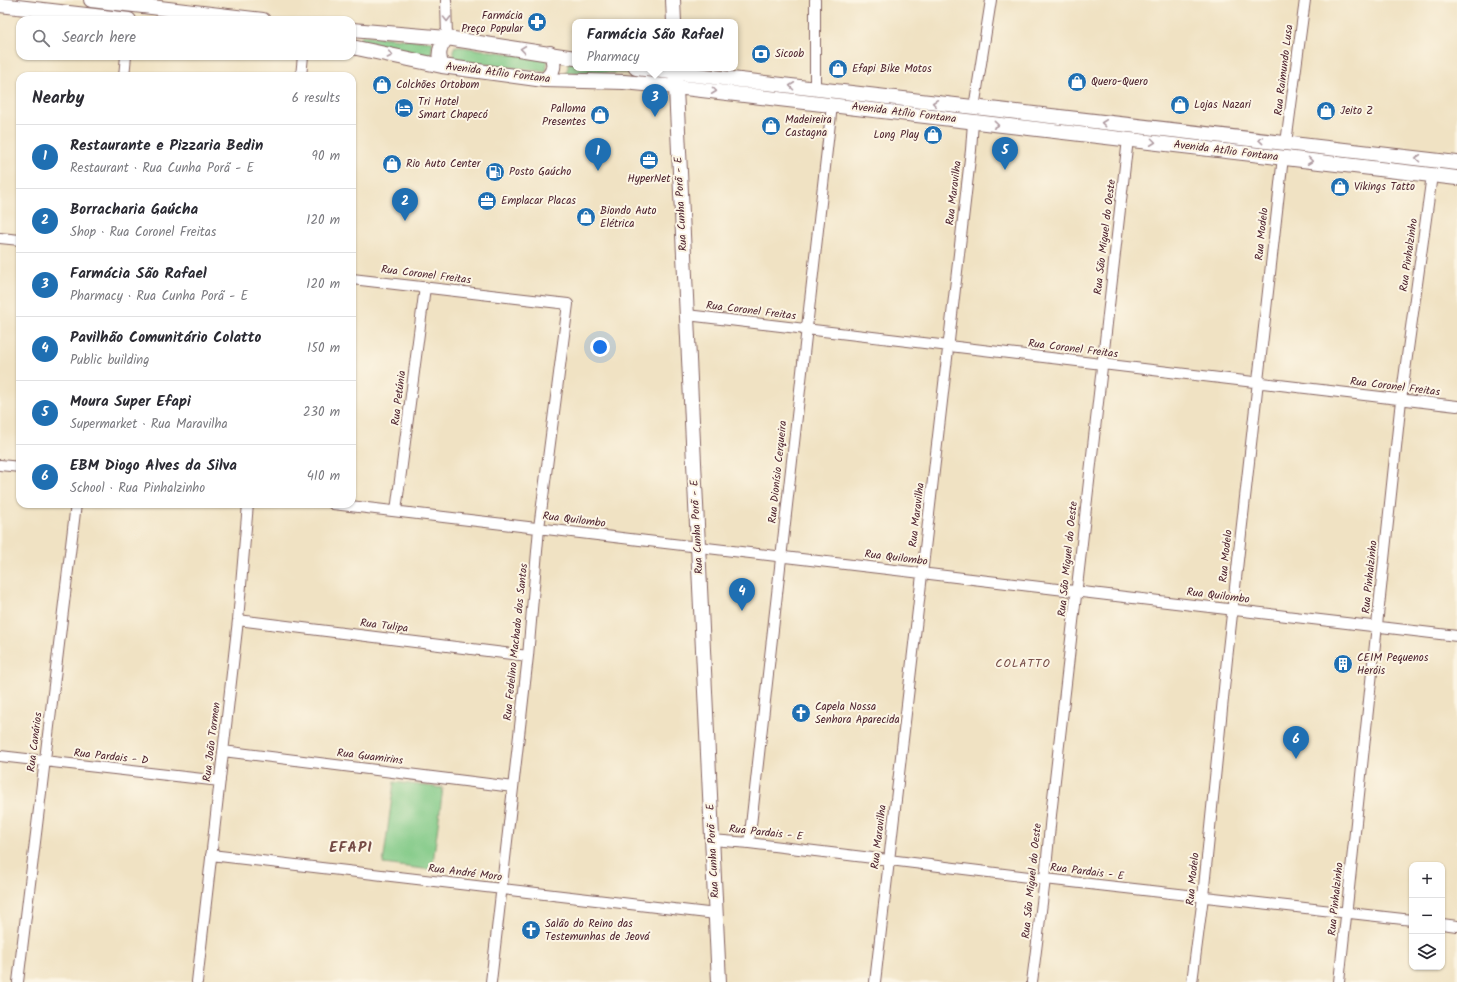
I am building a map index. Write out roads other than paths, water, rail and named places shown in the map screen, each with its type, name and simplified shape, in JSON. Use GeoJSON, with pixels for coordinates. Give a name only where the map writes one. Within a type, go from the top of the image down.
{"type":"FeatureCollection","features":[{"type":"Feature","properties":{"kind":"main road"},"geometry":{"type":"LineString","coordinates":[[91,0],[229,16]]}},
{"type":"Feature","properties":{"kind":"main road"},"geometry":{"type":"LineString","coordinates":[[673,0],[674,19]]}},
{"type":"Feature","properties":{"kind":"main road"},"geometry":{"type":"LineString","coordinates":[[0,5],[94,16]]}},
{"type":"Feature","properties":{"kind":"main road"},"geometry":{"type":"LineString","coordinates":[[356,30],[447,38],[572,57]]}},
{"type":"Feature","properties":{"kind":"main road"},"geometry":{"type":"LineString","coordinates":[[442,66],[439,59],[439,51],[447,38]]}},
{"type":"Feature","properties":{"kind":"main road","name":"Avenida Atílio Fontana"},"geometry":{"type":"LineString","coordinates":[[356,48],[442,66],[544,80],[624,82],[676,87],[1457,178]]}},
{"type":"Feature","properties":{"kind":"main road"},"geometry":{"type":"LineString","coordinates":[[544,80],[550,76],[554,68],[554,60],[550,53]]}},
{"type":"Feature","properties":{"kind":"main road","name":"Rua Cunha Porã - E"},"geometry":{"type":"LineString","coordinates":[[675,71],[720,982]]}},
{"type":"Feature","properties":{"kind":"main road","name":"Avenida Atílio Fontana"},"geometry":{"type":"LineString","coordinates":[[682,71],[974,108],[1457,163]]}},
{"type":"Feature","properties":{"kind":"street"},"geometry":{"type":"LineString","coordinates":[[446,0],[447,38]]}},
{"type":"Feature","properties":{"kind":"street"},"geometry":{"type":"LineString","coordinates":[[815,0],[815,89]]}},
{"type":"Feature","properties":{"kind":"street"},"geometry":{"type":"LineString","coordinates":[[974,108],[991,0]]}},
{"type":"Feature","properties":{"kind":"street","name":"Rua Raimundo Lusa"},"geometry":{"type":"LineString","coordinates":[[1286,143],[1305,0]]}},
{"type":"Feature","properties":{"kind":"street"},"geometry":{"type":"LineString","coordinates":[[124,72],[126,60]]}},
{"type":"Feature","properties":{"kind":"street"},"geometry":{"type":"LineString","coordinates":[[301,72],[303,60]]}},
{"type":"Feature","properties":{"kind":"street","name":"Rua Dionísio Cerqueira"},"geometry":{"type":"LineString","coordinates":[[749,843],[832,105]]}},
{"type":"Feature","properties":{"kind":"street","name":"Rua Maravilha"},"geometry":{"type":"LineString","coordinates":[[875,982],[973,122]]}},
{"type":"Feature","properties":{"kind":"street","name":"Rua São Miguel do Oeste"},"geometry":{"type":"LineString","coordinates":[[1032,982],[1045,879],[1051,814],[1128,139]]}},
{"type":"Feature","properties":{"kind":"street","name":"Rua Modelo"},"geometry":{"type":"LineString","coordinates":[[1192,982],[1203,897],[1282,157]]}},
{"type":"Feature","properties":{"kind":"street","name":"Rua Pinhalzinho"},"geometry":{"type":"LineString","coordinates":[[1339,982],[1376,626],[1402,400],[1432,175]]}},
{"type":"Feature","properties":{"kind":"street"},"geometry":{"type":"LineString","coordinates":[[0,238],[16,240]]}},
{"type":"Feature","properties":{"kind":"street","name":"Rua Coronel Freitas"},"geometry":{"type":"LineString","coordinates":[[356,279],[568,304]]}},
{"type":"Feature","properties":{"kind":"street","name":"Rua Petúnia"},"geometry":{"type":"LineString","coordinates":[[396,511],[425,288]]}},
{"type":"Feature","properties":{"kind":"street","name":"Rua Fedelino Machado dos Santos"},"geometry":{"type":"LineString","coordinates":[[492,982],[528,656],[539,528],[568,304]]}},
{"type":"Feature","properties":{"kind":"street","name":"Rua Coronel Freitas"},"geometry":{"type":"LineString","coordinates":[[687,315],[1457,406]]}},
{"type":"Feature","properties":{"kind":"street"},"geometry":{"type":"LineString","coordinates":[[0,465],[16,467]]}},
{"type":"Feature","properties":{"kind":"street","name":"Rua Quilombo"},"geometry":{"type":"LineString","coordinates":[[356,507],[1457,636]]}},
{"type":"Feature","properties":{"kind":"street","name":"Rua Canários"},"geometry":{"type":"LineString","coordinates":[[18,982],[76,508]]}},
{"type":"Feature","properties":{"kind":"street","name":"Rua João Tormen"},"geometry":{"type":"LineString","coordinates":[[197,982],[238,620],[248,508]]}},
{"type":"Feature","properties":{"kind":"street","name":"Rua Tulipa"},"geometry":{"type":"LineString","coordinates":[[238,620],[528,656]]}},
{"type":"Feature","properties":{"kind":"street","name":"Rua Guamirins"},"geometry":{"type":"LineString","coordinates":[[223,751],[513,787]]}},
{"type":"Feature","properties":{"kind":"street","name":"Rua Pardais - D"},"geometry":{"type":"LineString","coordinates":[[0,756],[220,781]]}},
{"type":"Feature","properties":{"kind":"street","name":"Rua Pardais - E"},"geometry":{"type":"LineString","coordinates":[[712,840],[749,843],[1045,879],[1409,920]]}},
{"type":"Feature","properties":{"kind":"street","name":"Rua André Moro"},"geometry":{"type":"LineString","coordinates":[[211,855],[716,914]]}},
{"type":"Feature","properties":{"kind":"street"},"geometry":{"type":"LineString","coordinates":[[1445,924],[1457,926]]}},
{"type":"Feature","properties":{"kind":"place","name":"Farmácia Preço Popular"},"geometry":{"type":"Point","coordinates":[537,22]}},
{"type":"Feature","properties":{"kind":"place","name":"Sicoob"},"geometry":{"type":"Point","coordinates":[761,54]}},
{"type":"Feature","properties":{"kind":"place","name":"Efapi Bike Motos"},"geometry":{"type":"Point","coordinates":[838,69]}},
{"type":"Feature","properties":{"kind":"place","name":"Quero-Quero"},"geometry":{"type":"Point","coordinates":[1077,82]}},
{"type":"Feature","properties":{"kind":"place","name":"Colchões Ortobom"},"geometry":{"type":"Point","coordinates":[382,85]}},
{"type":"Feature","properties":{"kind":"place","name":"Lojas Nazari"},"geometry":{"type":"Point","coordinates":[1180,105]}},
{"type":"Feature","properties":{"kind":"place","name":"Tri Hotel Smart Chapecó"},"geometry":{"type":"Point","coordinates":[404,108]}},
{"type":"Feature","properties":{"kind":"place","name":"Jeito Z"},"geometry":{"type":"Point","coordinates":[1326,111]}},
{"type":"Feature","properties":{"kind":"place","name":"Palloma Presentes"},"geometry":{"type":"Point","coordinates":[600,115]}},
{"type":"Feature","properties":{"kind":"place","name":"Farmácia São Rafael"},"geometry":{"type":"Point","coordinates":[655,117]}},
{"type":"Feature","properties":{"kind":"place","name":"Madeireira Castagna"},"geometry":{"type":"Point","coordinates":[771,126]}},
{"type":"Feature","properties":{"kind":"place","name":"Long Play"},"geometry":{"type":"Point","coordinates":[933,135]}},
{"type":"Feature","properties":{"kind":"place","name":"HyperNet"},"geometry":{"type":"Point","coordinates":[649,160]}},
{"type":"Feature","properties":{"kind":"place","name":"Rio Auto Center"},"geometry":{"type":"Point","coordinates":[392,164]}},
{"type":"Feature","properties":{"kind":"place","name":"Moura Super Efapi"},"geometry":{"type":"Point","coordinates":[1005,170]}},
{"type":"Feature","properties":{"kind":"place","name":"Restaurante e Pizzaria Bedin"},"geometry":{"type":"Point","coordinates":[598,171]}},
{"type":"Feature","properties":{"kind":"place","name":"Posto Gaúcho"},"geometry":{"type":"Point","coordinates":[495,172]}},
{"type":"Feature","properties":{"kind":"place","name":"Vikings Tatto"},"geometry":{"type":"Point","coordinates":[1340,187]}},
{"type":"Feature","properties":{"kind":"place","name":"Emplacar Placas"},"geometry":{"type":"Point","coordinates":[487,201]}},
{"type":"Feature","properties":{"kind":"place","name":"Biondo Auto Elétrica"},"geometry":{"type":"Point","coordinates":[586,217]}},
{"type":"Feature","properties":{"kind":"place","name":"Borracharia Gaúcha"},"geometry":{"type":"Point","coordinates":[405,221]}},
{"type":"Feature","properties":{"kind":"place","name":"Pavilhão Comunitário Colatto"},"geometry":{"type":"Point","coordinates":[742,611]}},
{"type":"Feature","properties":{"kind":"place","name":"CEIM Pequenos Heróis"},"geometry":{"type":"Point","coordinates":[1343,664]}},
{"type":"Feature","properties":{"kind":"place","name":"Capela Nossa Senhora Aparecida"},"geometry":{"type":"Point","coordinates":[801,713]}},
{"type":"Feature","properties":{"kind":"place","name":"EBM Diogo Alves da Silva"},"geometry":{"type":"Point","coordinates":[1296,759]}},
{"type":"Feature","properties":{"kind":"place","name":"Salão do Reino das Testemunhas de Jeová"},"geometry":{"type":"Point","coordinates":[531,930]}},
{"type":"Feature","properties":{"kind":"district","name":"COLATTO"},"geometry":{"type":"Point","coordinates":[1023,663]}},
{"type":"Feature","properties":{"kind":"district","name":"EFAPI"},"geometry":{"type":"Point","coordinates":[351,848]}}]}
